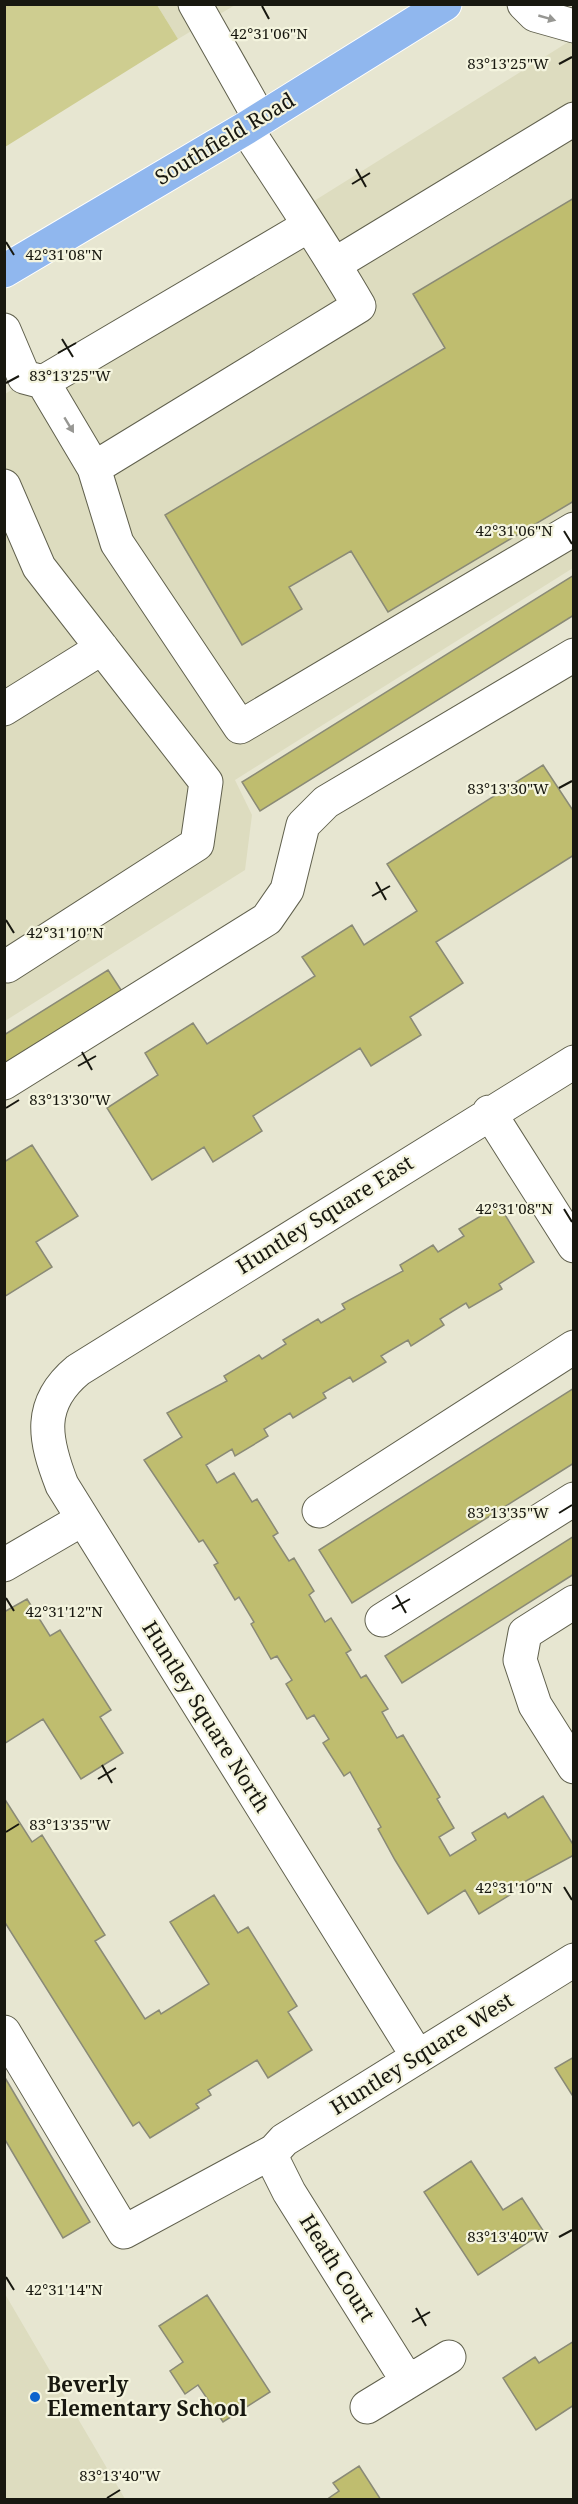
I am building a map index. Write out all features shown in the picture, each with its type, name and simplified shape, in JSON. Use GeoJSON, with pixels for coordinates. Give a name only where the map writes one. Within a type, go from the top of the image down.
{"type":"FeatureCollection","features":[{"type":"Feature","properties":{"kind":"main road","name":"Southfield Road"},"geometry":{"type":"LineString","coordinates":[[4,271],[253,123],[445,4]]}},
{"type":"Feature","properties":{"kind":"street"},"geometry":{"type":"LineString","coordinates":[[94,468],[359,306],[335,264],[308,226],[253,123],[195,4]]}},
{"type":"Feature","properties":{"kind":"street"},"geometry":{"type":"LineString","coordinates":[[524,4],[535,15],[573,26]]}},
{"type":"Feature","properties":{"kind":"street"},"geometry":{"type":"LineString","coordinates":[[335,264],[573,119]]}},
{"type":"Feature","properties":{"kind":"street"},"geometry":{"type":"LineString","coordinates":[[43,382],[308,226]]}},
{"type":"Feature","properties":{"kind":"street"},"geometry":{"type":"LineString","coordinates":[[4,330],[24,377],[43,382],[94,468],[117,543],[240,727],[573,529]]}},
{"type":"Feature","properties":{"kind":"street"},"geometry":{"type":"LineString","coordinates":[[4,486],[39,567],[206,782],[197,844],[5,966]]}},
{"type":"Feature","properties":{"kind":"street"},"geometry":{"type":"LineString","coordinates":[[4,710],[102,648]]}},
{"type":"Feature","properties":{"kind":"street"},"geometry":{"type":"LineString","coordinates":[[4,1083],[267,919],[287,890],[303,825],[326,802],[573,656]]}},
{"type":"Feature","properties":{"kind":"street","name":"Huntley Square East"},"geometry":{"type":"LineString","coordinates":[[78,1370],[489,1112],[573,1062]]}},
{"type":"Feature","properties":{"kind":"street"},"geometry":{"type":"LineString","coordinates":[[489,1112],[573,1246]]}},
{"type":"Feature","properties":{"kind":"street"},"geometry":{"type":"LineString","coordinates":[[320,1511],[573,1347]]}},
{"type":"Feature","properties":{"kind":"street","name":"Huntley Square North"},"geometry":{"type":"LineString","coordinates":[[78,1370],[55,1395],[48,1411],[52,1459],[62,1485],[418,2057]]}},
{"type":"Feature","properties":{"kind":"street"},"geometry":{"type":"LineString","coordinates":[[382,1620],[573,1499]]}},
{"type":"Feature","properties":{"kind":"street"},"geometry":{"type":"LineString","coordinates":[[4,1565],[83,1519]]}},
{"type":"Feature","properties":{"kind":"street"},"geometry":{"type":"LineString","coordinates":[[573,1602],[525,1633],[520,1660],[535,1705],[573,1767]]}},
{"type":"Feature","properties":{"kind":"street","name":"Huntley Square West"},"geometry":{"type":"LineString","coordinates":[[4,2032],[124,2232],[274,2151],[284,2140],[573,1960]]}},
{"type":"Feature","properties":{"kind":"street","name":"Heath Court"},"geometry":{"type":"LineString","coordinates":[[274,2151],[274,2162],[284,2182],[408,2382]]}},
{"type":"Feature","properties":{"kind":"street"},"geometry":{"type":"LineString","coordinates":[[367,2407],[449,2357]]}},
{"type":"Feature","properties":{"kind":"shaded area"},"geometry":{"type":"Polygon","coordinates":[[[5,4],[157,5],[178,39],[5,147],[5,4]]]}},
{"type":"Feature","properties":{"kind":"shaded area"},"geometry":{"type":"Polygon","coordinates":[[[157,5],[235,5],[178,39],[157,5]]]}},
{"type":"Feature","properties":{"kind":"shaded area"},"geometry":{"type":"Polygon","coordinates":[[[573,39],[573,568],[235,780],[252,815],[245,870],[5,1021],[5,394],[573,39]]]}},
{"type":"Feature","properties":{"kind":"shaded area","name":"Beverly Elementary School"},"geometry":{"type":"Polygon","coordinates":[[[5,2294],[125,2499],[5,2499],[5,2294]]]}},
{"type":"Feature","properties":{"kind":"building"},"geometry":{"type":"Polygon","coordinates":[[[574,198],[574,501],[388,612],[351,551],[289,587],[302,609],[242,645],[165,515],[445,348],[413,294],[574,198]]]}},
{"type":"Feature","properties":{"kind":"building"},"geometry":{"type":"Polygon","coordinates":[[[574,575],[574,615],[260,811],[242,782],[574,575]]]}},
{"type":"Feature","properties":{"kind":"building"},"geometry":{"type":"Polygon","coordinates":[[[543,765],[574,812],[574,855],[436,942],[463,983],[410,1017],[421,1035],[371,1066],[360,1048],[253,1116],[262,1131],[213,1162],[204,1147],[152,1180],[107,1108],[158,1075],[145,1053],[193,1023],[207,1044],[315,976],[302,957],[352,925],[364,945],[417,911],[387,864],[543,765]]]}},
{"type":"Feature","properties":{"kind":"building"},"geometry":{"type":"Polygon","coordinates":[[[108,970],[125,996],[4,1071],[4,1035],[108,970]]]}},
{"type":"Feature","properties":{"kind":"building"},"geometry":{"type":"Polygon","coordinates":[[[32,1145],[78,1216],[36,1242],[52,1267],[4,1297],[4,1162],[32,1145]]]}},
{"type":"Feature","properties":{"kind":"building"},"geometry":{"type":"Polygon","coordinates":[[[499,1205],[534,1262],[499,1284],[502,1289],[469,1308],[466,1303],[440,1319],[444,1325],[411,1346],[408,1340],[381,1356],[386,1362],[353,1382],[350,1377],[323,1393],[326,1398],[293,1418],[290,1413],[264,1429],[268,1436],[235,1456],[232,1449],[206,1465],[217,1483],[234,1473],[252,1502],[257,1499],[278,1533],[273,1536],[289,1561],[294,1558],[314,1591],[309,1595],[325,1622],[331,1618],[351,1650],[346,1653],[361,1678],[366,1675],[388,1709],[382,1712],[397,1738],[403,1735],[440,1797],[437,1799],[454,1828],[439,1837],[450,1856],[476,1840],[472,1833],[505,1813],[508,1818],[543,1796],[574,1846],[574,1855],[511,1889],[513,1893],[479,1914],[465,1890],[428,1914],[395,1860],[378,1829],[381,1827],[350,1772],[344,1776],[323,1743],[329,1739],[314,1715],[307,1719],[286,1684],[292,1680],[277,1656],[271,1659],[251,1624],[254,1622],[239,1597],[235,1600],[214,1565],[218,1563],[203,1540],[199,1542],[144,1460],[182,1437],[167,1413],[227,1381],[224,1376],[259,1355],[262,1359],[286,1344],[283,1340],[318,1319],[321,1323],[345,1309],[342,1304],[403,1271],[400,1265],[433,1245],[438,1252],[464,1236],[459,1229],[499,1205]]]}},
{"type":"Feature","properties":{"kind":"building"},"geometry":{"type":"Polygon","coordinates":[[[574,1388],[574,1463],[352,1603],[319,1550],[574,1388]]]}},
{"type":"Feature","properties":{"kind":"building"},"geometry":{"type":"Polygon","coordinates":[[[574,1536],[574,1574],[402,1683],[385,1656],[574,1536]]]}},
{"type":"Feature","properties":{"kind":"building"},"geometry":{"type":"Polygon","coordinates":[[[27,1599],[50,1636],[60,1630],[111,1710],[100,1717],[123,1753],[81,1779],[43,1719],[4,1744],[4,1612],[27,1599]]]}},
{"type":"Feature","properties":{"kind":"building"},"geometry":{"type":"Polygon","coordinates":[[[4,1798],[32,1842],[42,1835],[105,1935],[95,1941],[145,2019],[159,2010],[161,2014],[209,1984],[170,1922],[214,1895],[238,1933],[248,1927],[297,2006],[288,2012],[312,2050],[268,2078],[257,2060],[208,2090],[211,2095],[196,2104],[199,2108],[150,2138],[139,2122],[133,2126],[4,1921],[4,1798]]]}},
{"type":"Feature","properties":{"kind":"building"},"geometry":{"type":"Polygon","coordinates":[[[574,2057],[574,2098],[555,2068],[574,2057]]]}},
{"type":"Feature","properties":{"kind":"building"},"geometry":{"type":"Polygon","coordinates":[[[4,2076],[90,2222],[63,2238],[4,2138],[4,2076]]]}},
{"type":"Feature","properties":{"kind":"building"},"geometry":{"type":"Polygon","coordinates":[[[471,2161],[503,2210],[522,2198],[544,2232],[478,2275],[424,2192],[471,2161]]]}},
{"type":"Feature","properties":{"kind":"building"},"geometry":{"type":"Polygon","coordinates":[[[207,2295],[270,2392],[223,2422],[198,2385],[185,2394],[170,2371],[183,2362],[159,2326],[207,2295]]]}},
{"type":"Feature","properties":{"kind":"building"},"geometry":{"type":"Polygon","coordinates":[[[574,2341],[574,2405],[536,2430],[503,2378],[535,2357],[539,2363],[574,2341]]]}},
{"type":"Feature","properties":{"kind":"building"},"geometry":{"type":"Polygon","coordinates":[[[359,2466],[381,2500],[326,2500],[339,2491],[333,2483],[359,2466]]]}},
{"type":"Feature","properties":{"kind":"place","name":"Beverly Elementary School"},"geometry":{"type":"Point","coordinates":[35,2397]}}]}
